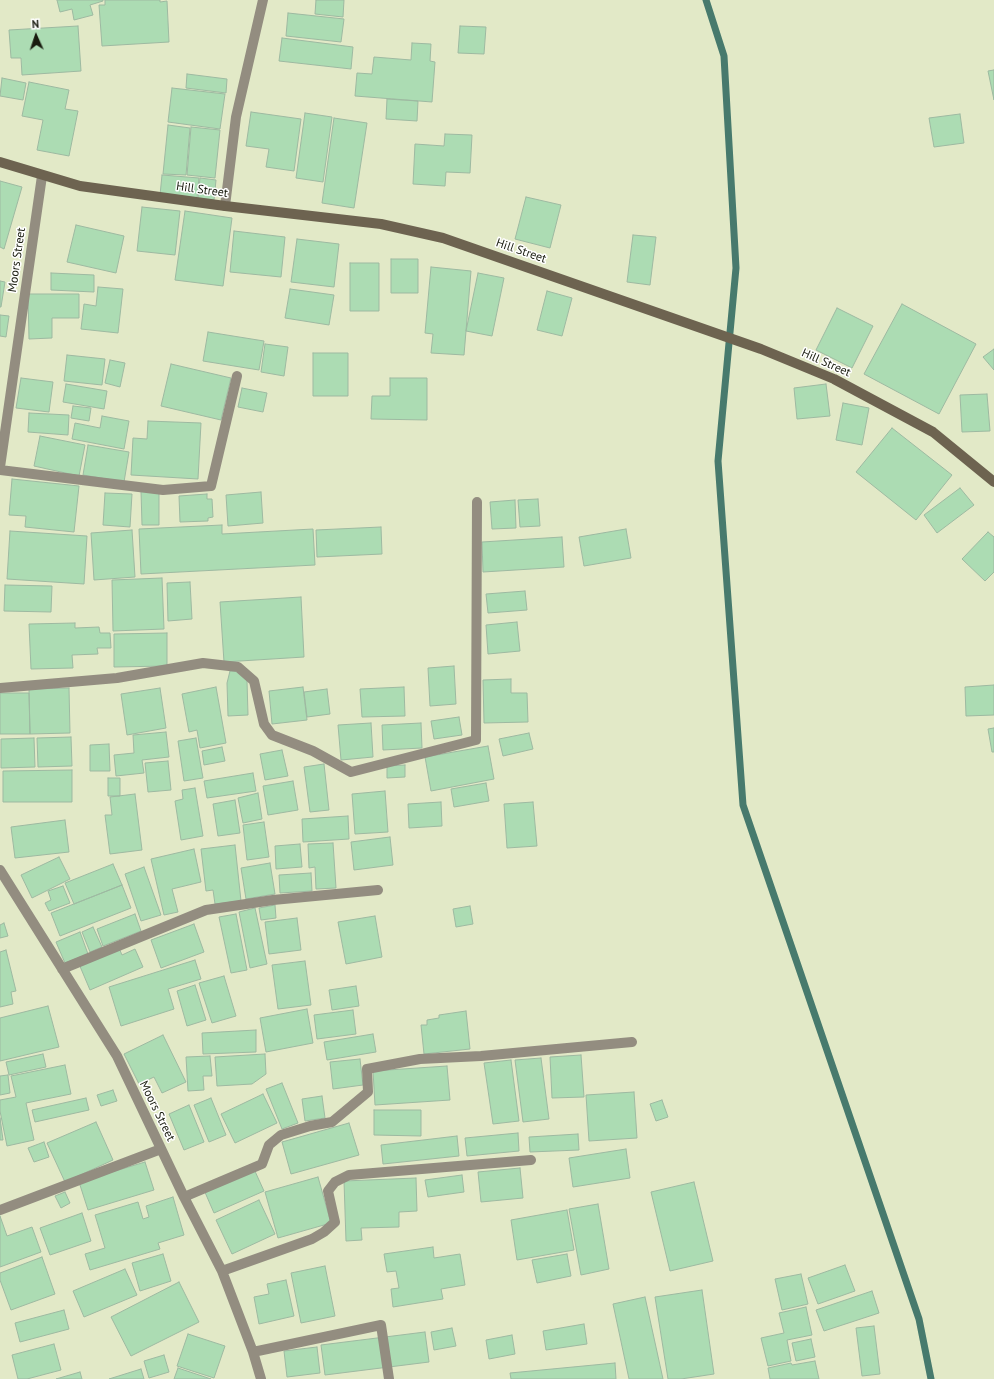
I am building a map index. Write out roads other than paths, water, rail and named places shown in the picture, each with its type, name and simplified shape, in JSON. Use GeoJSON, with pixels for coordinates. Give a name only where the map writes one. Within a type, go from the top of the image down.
{"type":"FeatureCollection","features":[{"type":"Feature","properties":{"kind":"main road","name":"Hill Street"},"geometry":{"type":"LineString","coordinates":[[0,162],[42,176],[80,186],[225,206],[381,224],[443,238],[714,332],[761,349],[834,379],[933,432],[994,482]]}},
{"type":"Feature","properties":{"kind":"street"},"geometry":{"type":"LineString","coordinates":[[225,206],[236,117],[263,0]]}},
{"type":"Feature","properties":{"kind":"street","name":"Moors Street"},"geometry":{"type":"LineString","coordinates":[[0,468],[42,176]]}},
{"type":"Feature","properties":{"kind":"street"},"geometry":{"type":"LineString","coordinates":[[0,468],[163,490],[211,486],[237,376]]}},
{"type":"Feature","properties":{"kind":"street"},"geometry":{"type":"LineString","coordinates":[[0,688],[117,678],[203,663],[238,667],[254,681],[264,724],[272,735],[312,751],[351,772],[476,740],[477,502]]}},
{"type":"Feature","properties":{"kind":"street","name":"Moors Street"},"geometry":{"type":"LineString","coordinates":[[0,870],[117,1056],[161,1149],[222,1271],[253,1352],[261,1379]]}},
{"type":"Feature","properties":{"kind":"street"},"geometry":{"type":"LineString","coordinates":[[62,969],[206,910],[273,900],[378,890]]}},
{"type":"Feature","properties":{"kind":"street"},"geometry":{"type":"LineString","coordinates":[[184,1196],[262,1164],[269,1145],[281,1135],[310,1126],[332,1122],[368,1092],[367,1069],[420,1058],[481,1056],[632,1042]]}},
{"type":"Feature","properties":{"kind":"street"},"geometry":{"type":"LineString","coordinates":[[0,1210],[161,1149]]}},
{"type":"Feature","properties":{"kind":"street"},"geometry":{"type":"LineString","coordinates":[[222,1271],[312,1239],[324,1232],[335,1222],[328,1191],[335,1182],[349,1175],[531,1160]]}},
{"type":"Feature","properties":{"kind":"street"},"geometry":{"type":"LineString","coordinates":[[253,1352],[381,1325],[389,1379]]}},
{"type":"Feature","properties":{"kind":"waterway"},"geometry":{"type":"LineString","coordinates":[[706,0],[724,56],[736,268],[718,461],[743,805],[919,1319],[931,1379]]}}]}
